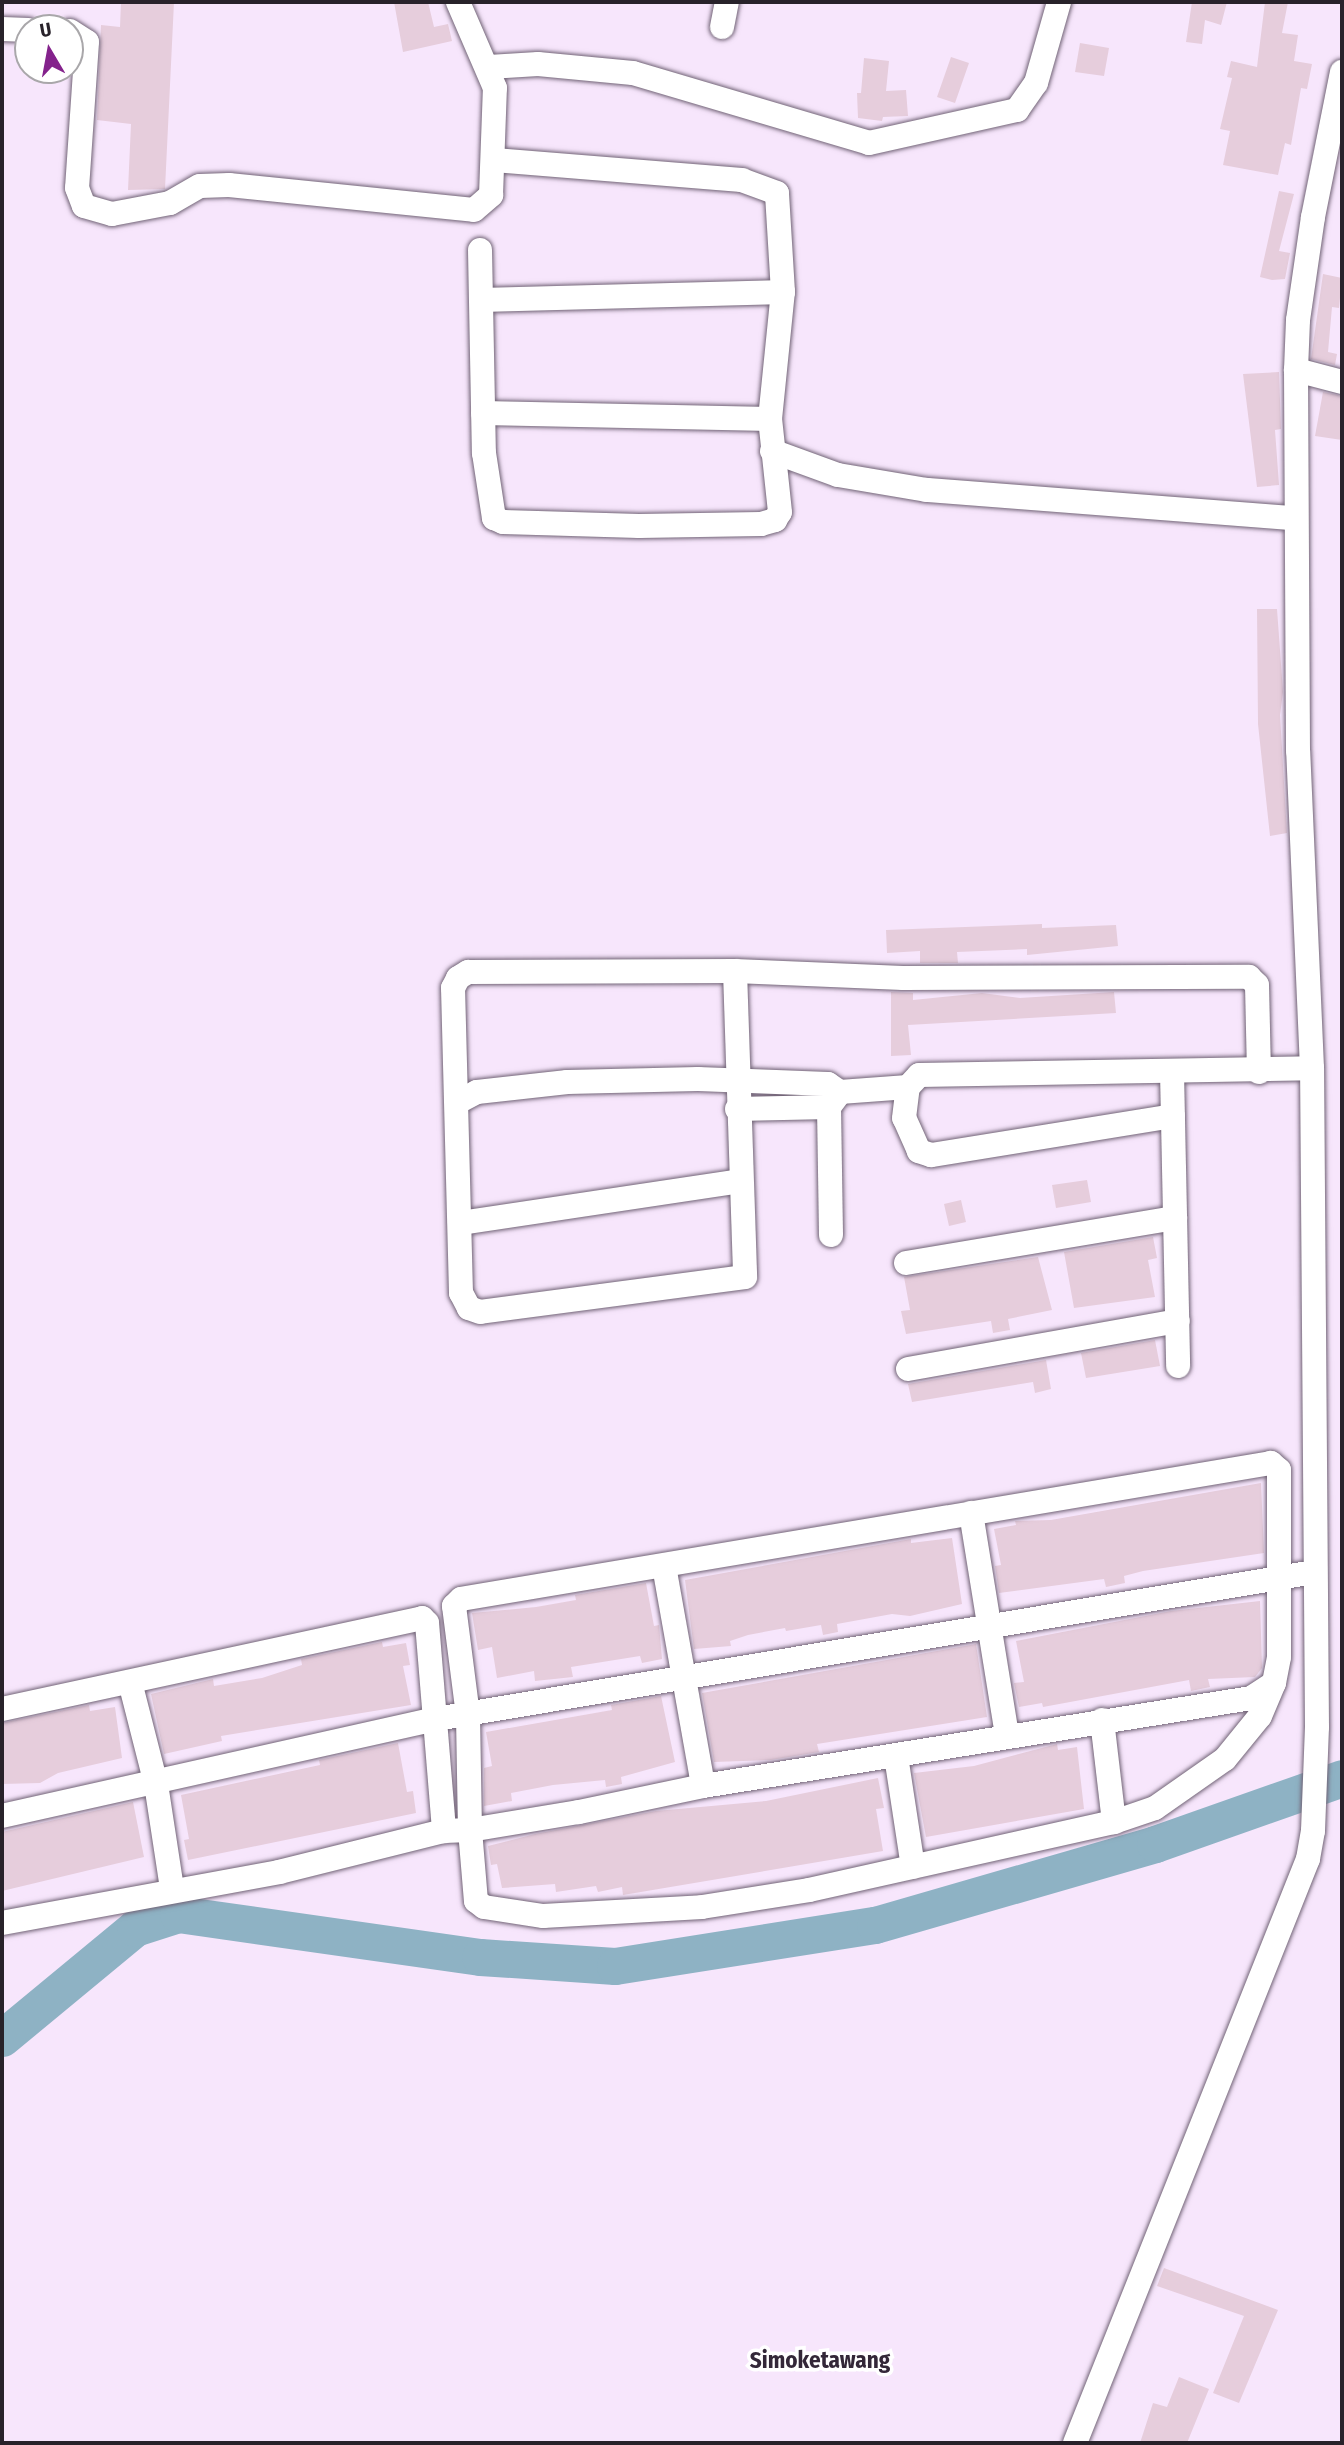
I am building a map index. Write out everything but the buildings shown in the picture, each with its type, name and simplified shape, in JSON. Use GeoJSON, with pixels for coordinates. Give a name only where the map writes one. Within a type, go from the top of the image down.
{"type":"FeatureCollection","features":[{"type":"Feature","properties":{"kind":"street"},"geometry":{"type":"LineString","coordinates":[[84,40],[87,42],[77,188],[85,206],[112,214],[170,203],[200,186],[229,185],[474,210],[491,195],[495,88],[489,67],[458,2]]}},
{"type":"Feature","properties":{"kind":"street"},"geometry":{"type":"LineString","coordinates":[[722,27],[727,2]]}},
{"type":"Feature","properties":{"kind":"street"},"geometry":{"type":"LineString","coordinates":[[489,67],[538,64],[633,73],[869,143],[1017,110],[1036,83],[1059,2]]}},
{"type":"Feature","properties":{"kind":"street"},"geometry":{"type":"LineString","coordinates":[[1075,2443],[1308,1859],[1313,1830],[1317,1727],[1311,1068],[1298,751],[1296,370],[1298,320],[1313,217],[1342,72]]}},
{"type":"Feature","properties":{"kind":"street"},"geometry":{"type":"LineString","coordinates":[[480,250],[483,413],[489,503],[494,518],[503,522],[761,524],[775,520],[780,512],[770,419],[783,292],[780,206],[776,193],[767,187],[742,180],[494,160]]}},
{"type":"Feature","properties":{"kind":"street"},"geometry":{"type":"LineString","coordinates":[[483,300],[783,292]]}},
{"type":"Feature","properties":{"kind":"street"},"geometry":{"type":"LineString","coordinates":[[1296,370],[1342,382]]}},
{"type":"Feature","properties":{"kind":"street"},"geometry":{"type":"LineString","coordinates":[[483,413],[770,419]]}},
{"type":"Feature","properties":{"kind":"street"},"geometry":{"type":"LineString","coordinates":[[772,451],[838,475],[927,490],[1295,519]]}},
{"type":"Feature","properties":{"kind":"street"},"geometry":{"type":"LineString","coordinates":[[735,971],[737,1109],[747,1271],[740,1281],[480,1312],[469,1308],[461,1293],[453,988],[458,978],[468,972],[735,971],[903,978],[1249,977],[1257,985],[1259,1072]]}},
{"type":"Feature","properties":{"kind":"street"},"geometry":{"type":"LineString","coordinates":[[1173,1116],[923,1155],[906,1126],[908,1087],[913,1077],[932,1074],[1259,1072],[1311,1068]]}},
{"type":"Feature","properties":{"kind":"street"},"geometry":{"type":"LineString","coordinates":[[1172,1072],[1178,1366]]}},
{"type":"Feature","properties":{"kind":"street"},"geometry":{"type":"LineString","coordinates":[[458,1102],[488,1090],[567,1082],[737,1081],[828,1084],[834,1100],[831,1235]]}},
{"type":"Feature","properties":{"kind":"street"},"geometry":{"type":"LineString","coordinates":[[737,1109],[834,1100],[908,1087]]}},
{"type":"Feature","properties":{"kind":"street"},"geometry":{"type":"LineString","coordinates":[[460,1223],[740,1181]]}},
{"type":"Feature","properties":{"kind":"street"},"geometry":{"type":"LineString","coordinates":[[906,1263],[1175,1218]]}},
{"type":"Feature","properties":{"kind":"street"},"geometry":{"type":"LineString","coordinates":[[908,1369],[1178,1321]]}},
{"type":"Feature","properties":{"kind":"street"},"geometry":{"type":"LineString","coordinates":[[1271,1463],[1279,1470],[1279,1657],[1274,1683],[1260,1716],[1225,1759],[1155,1808],[1114,1822],[913,1867],[702,1907],[543,1916],[478,1904],[470,1830],[468,1716],[456,1601],[664,1566],[1271,1463]]}},
{"type":"Feature","properties":{"kind":"street"},"geometry":{"type":"LineString","coordinates":[[971,1513],[1007,1736]]}},
{"type":"Feature","properties":{"kind":"street"},"geometry":{"type":"LineString","coordinates":[[664,1566],[686,1678],[703,1786]]}},
{"type":"Feature","properties":{"kind":"street"},"geometry":{"type":"LineString","coordinates":[[2,1816],[436,1720],[1314,1572]]}},
{"type":"Feature","properties":{"kind":"street"},"geometry":{"type":"LineString","coordinates":[[2,1709],[416,1616],[427,1623],[444,1831]]}},
{"type":"Feature","properties":{"kind":"street"},"geometry":{"type":"LineString","coordinates":[[130,1682],[156,1784],[172,1888]]}},
{"type":"Feature","properties":{"kind":"street"},"geometry":{"type":"LineString","coordinates":[[2,1923],[172,1888],[279,1872],[444,1831],[470,1830],[703,1786],[1251,1698],[1274,1683]]}},
{"type":"Feature","properties":{"kind":"street"},"geometry":{"type":"LineString","coordinates":[[1102,1720],[1114,1822]]}},
{"type":"Feature","properties":{"kind":"street"},"geometry":{"type":"LineString","coordinates":[[896,1756],[913,1867]]}},
{"type":"Feature","properties":{"kind":"waterway"},"geometry":{"type":"LineString","coordinates":[[2,2038],[135,1928],[178,1914],[480,1957],[615,1966],[875,1925],[1155,1844],[1342,1778]]}},
{"type":"Feature","properties":{"kind":"district","name":"Simoketawang"},"geometry":{"type":"Point","coordinates":[820,2360]}}]}
